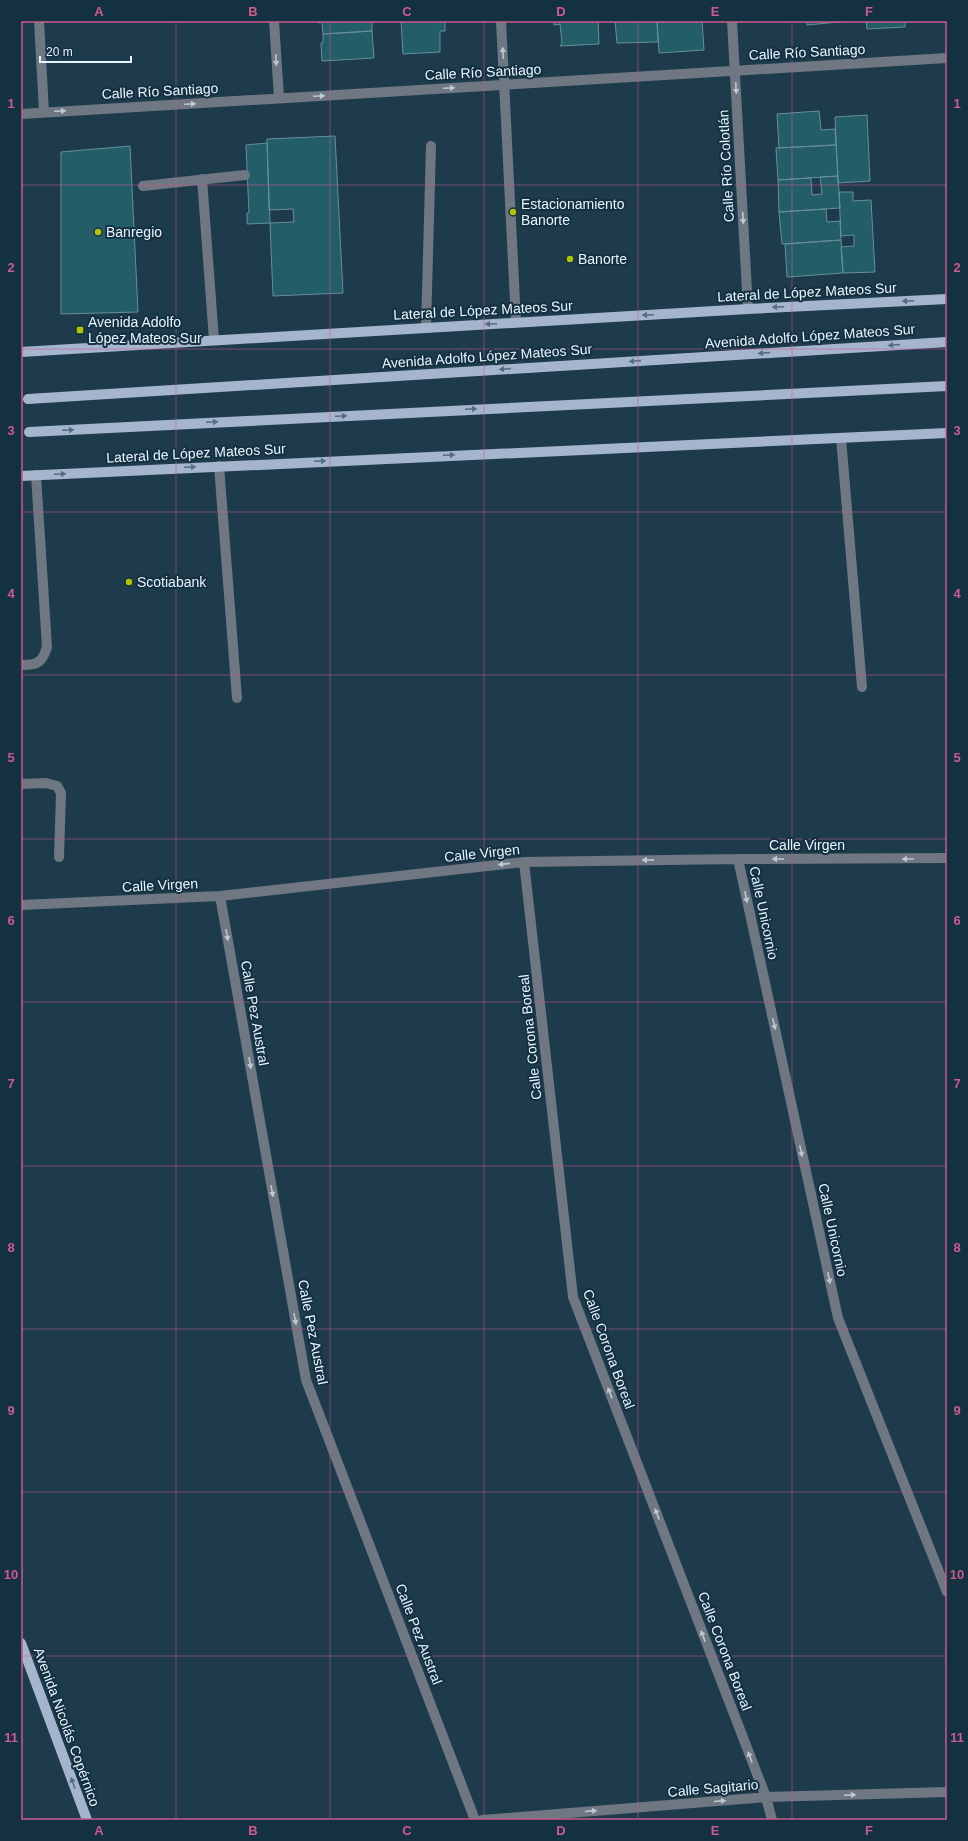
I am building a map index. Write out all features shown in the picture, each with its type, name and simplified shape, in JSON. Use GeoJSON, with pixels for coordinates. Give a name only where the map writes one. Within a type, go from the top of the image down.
{"type":"FeatureCollection","features":[{"type":"Feature","properties":{"kind":"main road","name":"Lateral de López Mateos Sur"},"geometry":{"type":"LineString","coordinates":[[21,352],[516,322],[947,299]]}},
{"type":"Feature","properties":{"kind":"main road","name":"Avenida Adolfo López Mateos Sur"},"geometry":{"type":"LineString","coordinates":[[28,399],[947,342]]}},
{"type":"Feature","properties":{"kind":"main road"},"geometry":{"type":"LineString","coordinates":[[29,432],[947,386]]}},
{"type":"Feature","properties":{"kind":"main road","name":"Lateral de López Mateos Sur"},"geometry":{"type":"LineString","coordinates":[[26,474],[947,433]]}},
{"type":"Feature","properties":{"kind":"main road","name":"Avenida Nicolás Copérnico"},"geometry":{"type":"LineString","coordinates":[[21,1643],[87,1820]]}},
{"type":"Feature","properties":{"kind":"street"},"geometry":{"type":"LineString","coordinates":[[39,21],[44,112]]}},
{"type":"Feature","properties":{"kind":"street"},"geometry":{"type":"LineString","coordinates":[[274,21],[278,98]]}},
{"type":"Feature","properties":{"kind":"street"},"geometry":{"type":"LineString","coordinates":[[501,21],[516,322]]}},
{"type":"Feature","properties":{"kind":"street","name":"Calle Río Colotlán"},"geometry":{"type":"LineString","coordinates":[[732,21],[748,309]]}},
{"type":"Feature","properties":{"kind":"street","name":"Calle Río Santiago"},"geometry":{"type":"LineString","coordinates":[[21,114],[947,58]]}},
{"type":"Feature","properties":{"kind":"street"},"geometry":{"type":"LineString","coordinates":[[426,328],[431,146]]}},
{"type":"Feature","properties":{"kind":"street"},"geometry":{"type":"LineString","coordinates":[[143,186],[245,174]]}},
{"type":"Feature","properties":{"kind":"street"},"geometry":{"type":"LineString","coordinates":[[202,179],[214,340]]}},
{"type":"Feature","properties":{"kind":"street"},"geometry":{"type":"LineString","coordinates":[[841,438],[862,687]]}},
{"type":"Feature","properties":{"kind":"street"},"geometry":{"type":"LineString","coordinates":[[219,466],[237,698]]}},
{"type":"Feature","properties":{"kind":"street"},"geometry":{"type":"LineString","coordinates":[[21,665],[34,665],[39,662],[47,648],[26,474]]}},
{"type":"Feature","properties":{"kind":"street"},"geometry":{"type":"LineString","coordinates":[[21,784],[46,783],[57,786],[59,789],[61,793],[59,857]]}},
{"type":"Feature","properties":{"kind":"street","name":"Calle Virgen"},"geometry":{"type":"LineString","coordinates":[[21,905],[220,896],[524,862],[947,858]]}},
{"type":"Feature","properties":{"kind":"street","name":"Calle Unicornio"},"geometry":{"type":"LineString","coordinates":[[738,859],[838,1318],[947,1592]]}},
{"type":"Feature","properties":{"kind":"street","name":"Calle Corona Boreal"},"geometry":{"type":"LineString","coordinates":[[524,862],[573,1297],[766,1797],[772,1820]]}},
{"type":"Feature","properties":{"kind":"street","name":"Calle Pez Austral"},"geometry":{"type":"LineString","coordinates":[[220,896],[306,1380],[475,1820]]}},
{"type":"Feature","properties":{"kind":"street","name":"Calle Sagitario"},"geometry":{"type":"LineString","coordinates":[[482,1820],[766,1797],[947,1792]]}},
{"type":"Feature","properties":{"kind":"building"},"geometry":{"type":"Polygon","coordinates":[[[319,21],[372,21],[372,31],[323,34],[322,22],[319,23],[319,21]]]}},
{"type":"Feature","properties":{"kind":"building"},"geometry":{"type":"Polygon","coordinates":[[[401,21],[445,21],[445,31],[440,31],[440,52],[403,54],[401,21]]]}},
{"type":"Feature","properties":{"kind":"building"},"geometry":{"type":"Polygon","coordinates":[[[554,21],[598,21],[599,44],[560,46],[562,43],[560,24],[554,25],[554,21]]]}},
{"type":"Feature","properties":{"kind":"building"},"geometry":{"type":"Polygon","coordinates":[[[615,21],[657,21],[658,42],[617,43],[615,21]]]}},
{"type":"Feature","properties":{"kind":"building"},"geometry":{"type":"Polygon","coordinates":[[[657,21],[702,21],[704,50],[659,53],[657,21]]]}},
{"type":"Feature","properties":{"kind":"building"},"geometry":{"type":"Polygon","coordinates":[[[807,21],[849,21],[807,25],[807,21]]]}},
{"type":"Feature","properties":{"kind":"building"},"geometry":{"type":"Polygon","coordinates":[[[866,21],[905,21],[905,27],[867,29],[866,21]]]}},
{"type":"Feature","properties":{"kind":"building"},"geometry":{"type":"Polygon","coordinates":[[[372,31],[374,58],[322,61],[321,43],[323,42],[323,34],[372,31]]]}},
{"type":"Feature","properties":{"kind":"building"},"geometry":{"type":"Polygon","coordinates":[[[819,111],[821,130],[835,129],[836,145],[779,148],[777,114],[819,111]]]}},
{"type":"Feature","properties":{"kind":"building"},"geometry":{"type":"Polygon","coordinates":[[[867,115],[870,181],[838,183],[835,117],[867,115]]]}},
{"type":"Feature","properties":{"kind":"building"},"geometry":{"type":"Polygon","coordinates":[[[335,136],[343,293],[273,296],[270,223],[294,222],[293,209],[269,210],[267,139],[335,136]]]}},
{"type":"Feature","properties":{"kind":"building"},"geometry":{"type":"Polygon","coordinates":[[[267,143],[270,223],[247,224],[247,213],[249,213],[246,145],[267,143]]]}},
{"type":"Feature","properties":{"kind":"building"},"geometry":{"type":"Polygon","coordinates":[[[836,145],[838,176],[778,180],[776,148],[836,145]]]}},
{"type":"Feature","properties":{"kind":"building","name":"Banregio"},"geometry":{"type":"Polygon","coordinates":[[[130,146],[138,312],[61,314],[61,152],[130,146]]]}},
{"type":"Feature","properties":{"kind":"building"},"geometry":{"type":"Polygon","coordinates":[[[838,176],[840,208],[779,212],[778,180],[811,178],[812,195],[822,194],[820,177],[838,176]]]}},
{"type":"Feature","properties":{"kind":"building"},"geometry":{"type":"Polygon","coordinates":[[[839,192],[853,192],[853,201],[871,200],[875,272],[843,273],[841,247],[854,246],[854,235],[841,236],[839,192]]]}},
{"type":"Feature","properties":{"kind":"building"},"geometry":{"type":"Polygon","coordinates":[[[826,209],[827,222],[840,221],[841,240],[782,244],[779,212],[826,209]]]}},
{"type":"Feature","properties":{"kind":"building"},"geometry":{"type":"Polygon","coordinates":[[[841,240],[843,273],[787,277],[785,244],[841,240]]]}},
{"type":"Feature","properties":{"kind":"place","name":"Estacionamiento Banorte"},"geometry":{"type":"Point","coordinates":[513,212]}},
{"type":"Feature","properties":{"kind":"place","name":"Banregio"},"geometry":{"type":"Point","coordinates":[98,232]}},
{"type":"Feature","properties":{"kind":"place","name":"Banorte"},"geometry":{"type":"Point","coordinates":[570,259]}},
{"type":"Feature","properties":{"kind":"place","name":"Avenida Adolfo López Mateos Sur"},"geometry":{"type":"Point","coordinates":[80,330]}},
{"type":"Feature","properties":{"kind":"place","name":"Scotiabank"},"geometry":{"type":"Point","coordinates":[129,582]}}]}
